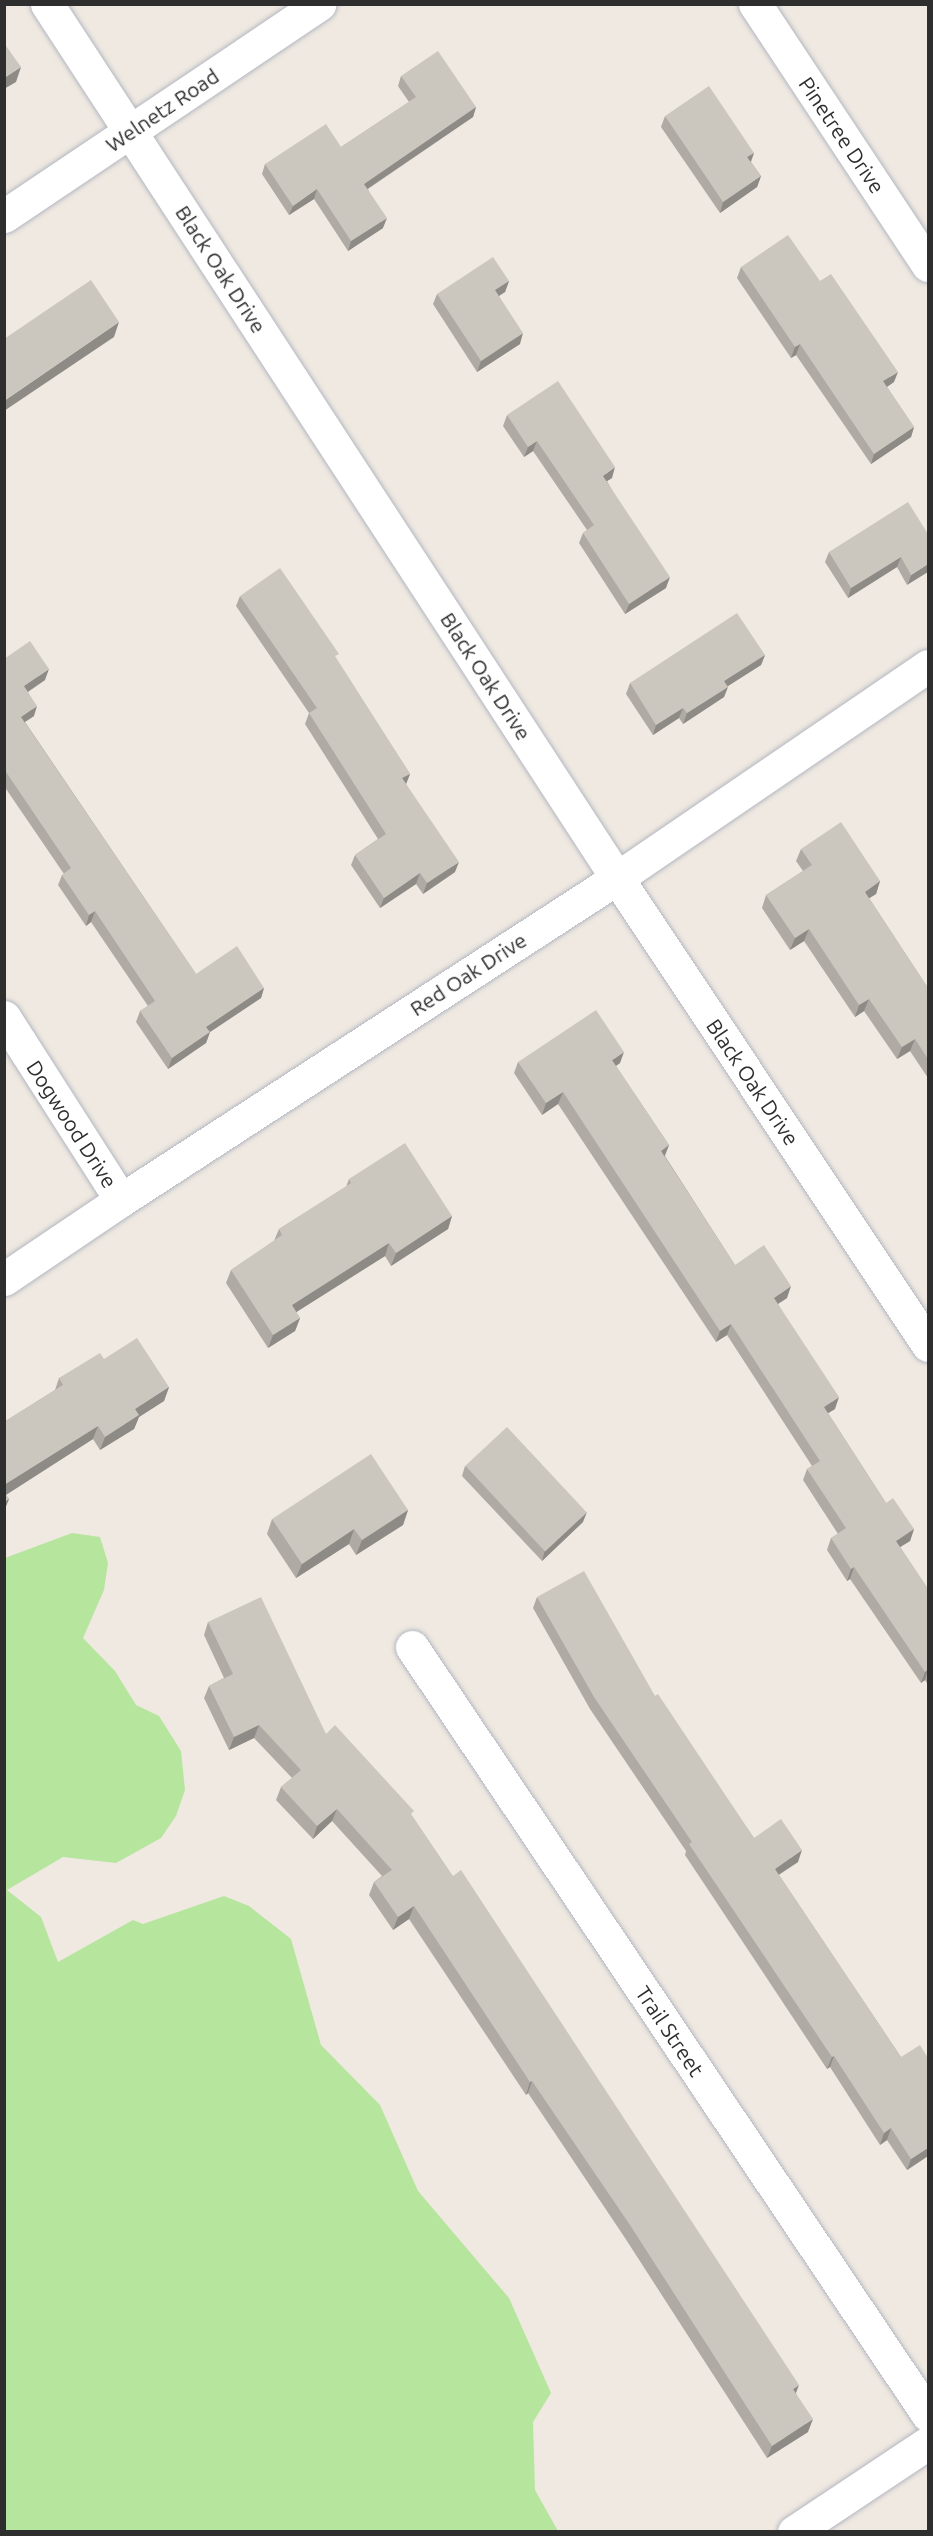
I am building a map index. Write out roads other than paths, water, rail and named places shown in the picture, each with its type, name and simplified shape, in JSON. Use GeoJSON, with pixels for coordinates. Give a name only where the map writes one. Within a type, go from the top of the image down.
{"type":"FeatureCollection","features":[{"type":"Feature","properties":{"kind":"street","name":"Black Oak Drive"},"geometry":{"type":"LineString","coordinates":[[47,4],[617,878],[928,1345]]}},
{"type":"Feature","properties":{"kind":"street","name":"Welnetz Road"},"geometry":{"type":"LineString","coordinates":[[4,216],[320,4]]}},
{"type":"Feature","properties":{"kind":"street","name":"Pinetree Drive"},"geometry":{"type":"LineString","coordinates":[[755,4],[928,265]]}},
{"type":"Feature","properties":{"kind":"street","name":"Red Oak Drive"},"geometry":{"type":"LineString","coordinates":[[4,1279],[121,1200],[617,878],[928,666]]}},
{"type":"Feature","properties":{"kind":"street","name":"Dogwood Drive"},"geometry":{"type":"LineString","coordinates":[[4,1017],[121,1200]]}},
{"type":"Feature","properties":{"kind":"street","name":"Trail Street"},"geometry":{"type":"LineString","coordinates":[[412,1647],[928,2415]]}},
{"type":"Feature","properties":{"kind":"street"},"geometry":{"type":"LineString","coordinates":[[794,2532],[928,2443]]}}]}
